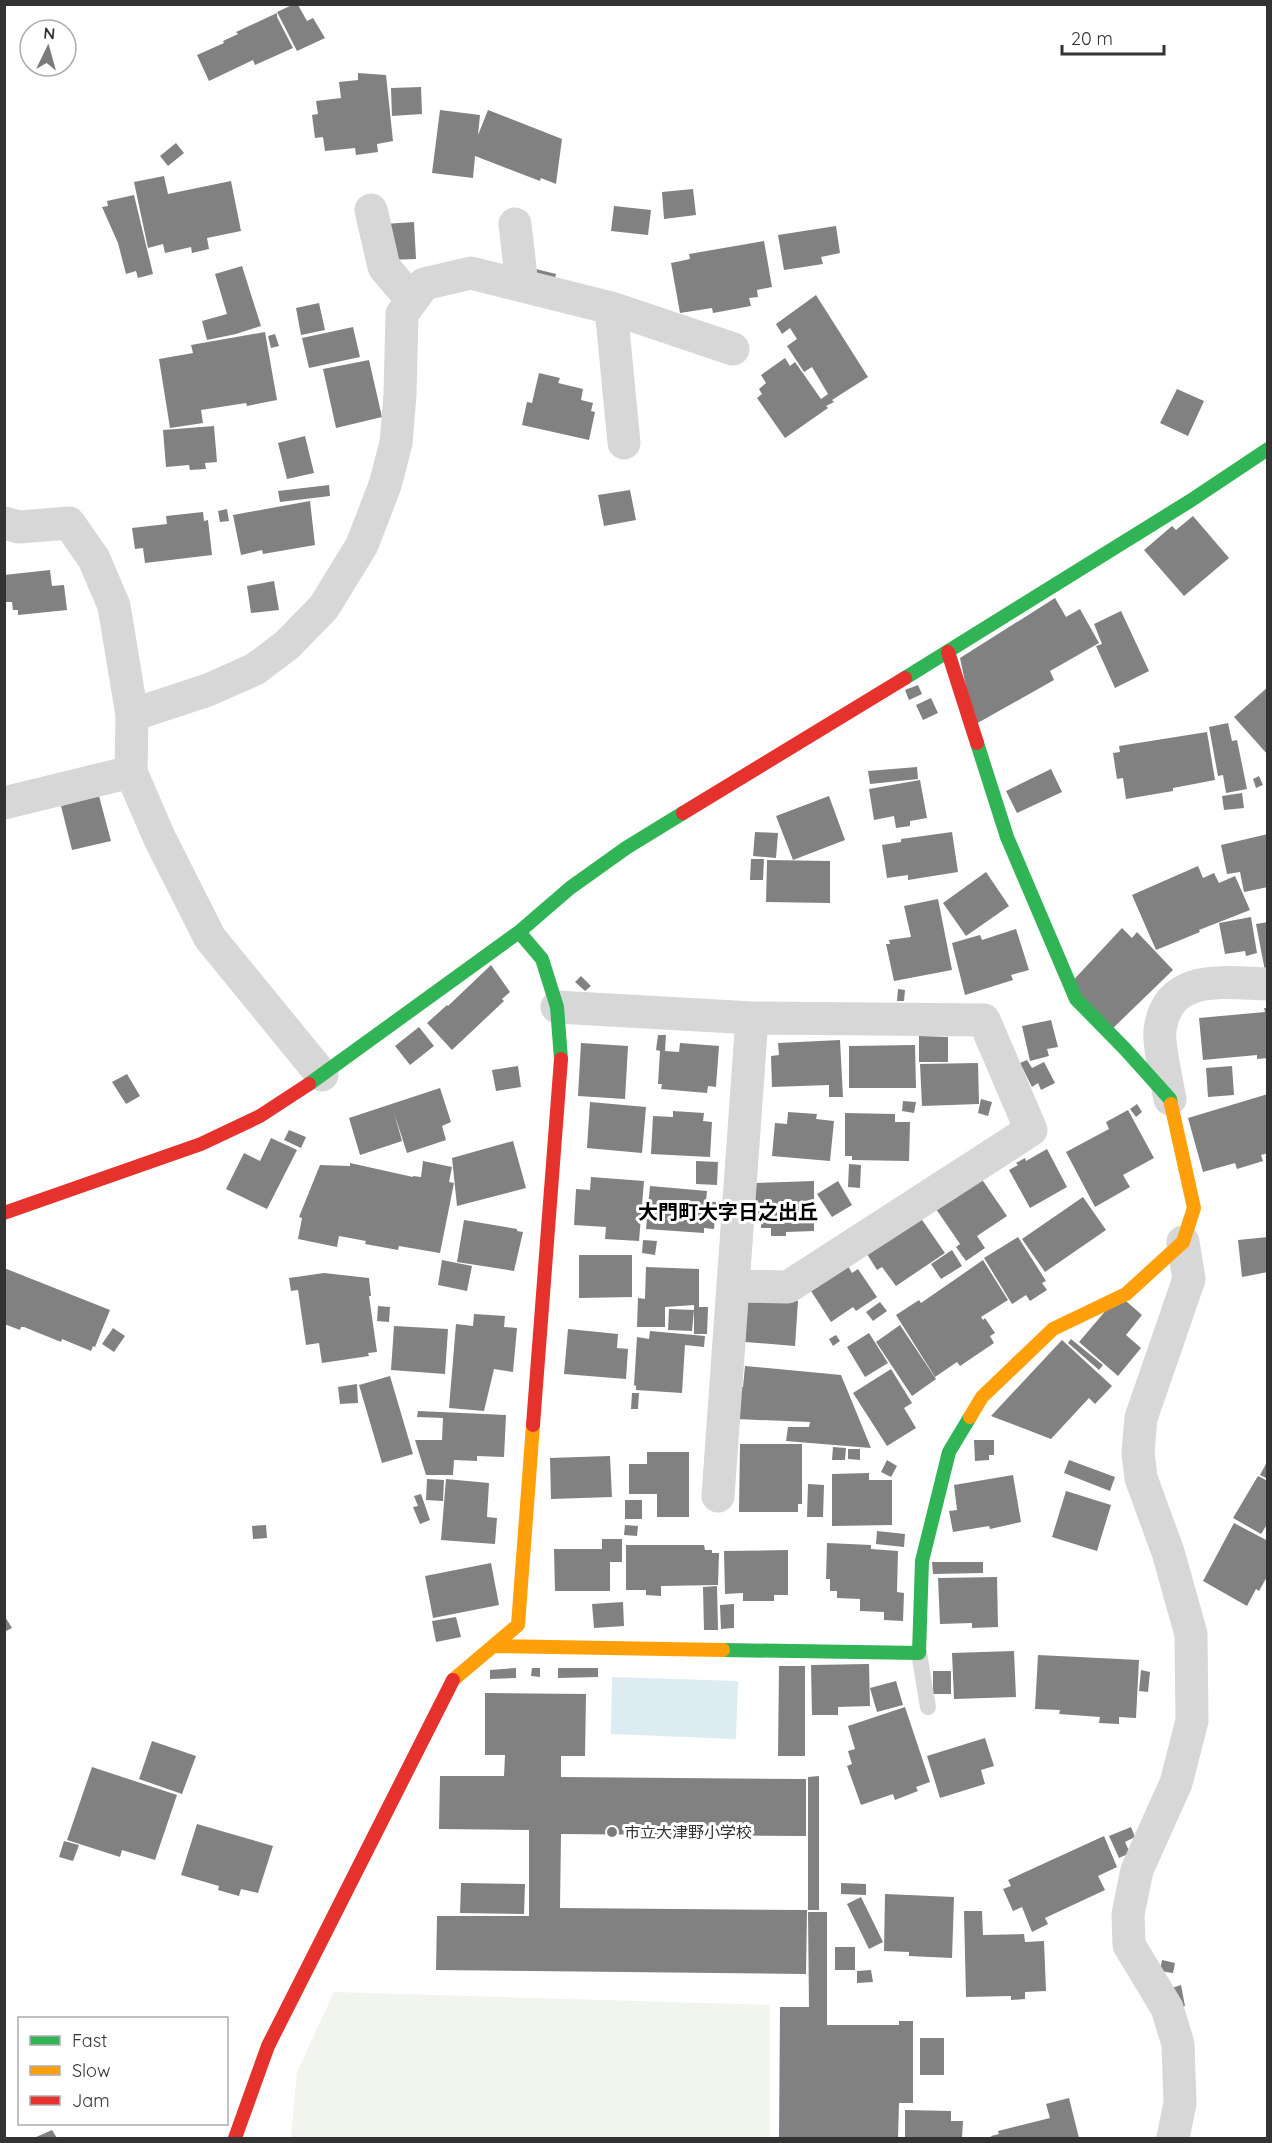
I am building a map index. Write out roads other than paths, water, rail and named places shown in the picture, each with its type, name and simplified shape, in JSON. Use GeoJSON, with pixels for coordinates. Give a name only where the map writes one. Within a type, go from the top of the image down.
{"type":"FeatureCollection","features":[{"type":"Feature","properties":{"kind":"street"},"geometry":{"type":"LineString","coordinates":[[371,210],[384,267],[412,300]]}},
{"type":"Feature","properties":{"kind":"street"},"geometry":{"type":"LineString","coordinates":[[515,224],[522,286]]}},
{"type":"Feature","properties":{"kind":"street"},"geometry":{"type":"LineString","coordinates":[[132,715],[208,690],[255,669],[287,645],[324,607],[362,546],[385,485],[396,442],[402,314],[424,284],[471,273],[611,308],[733,349]]}},
{"type":"Feature","properties":{"kind":"street"},"geometry":{"type":"LineString","coordinates":[[611,308],[624,443]]}},
{"type":"Feature","properties":{"kind":"street"},"geometry":{"type":"LineString","coordinates":[[4,1213],[201,1144],[260,1116],[322,1075],[390,1023],[519,932],[570,888],[626,848],[948,652],[1190,501],[1268,449]]}},
{"type":"Feature","properties":{"kind":"street"},"geometry":{"type":"LineString","coordinates":[[4,523],[19,527],[69,523],[94,559],[114,606],[132,715],[131,772],[159,837],[210,938],[322,1075]]}},
{"type":"Feature","properties":{"kind":"street"},"geometry":{"type":"LineString","coordinates":[[948,652],[1007,837],[1076,999],[1170,1099]]}},
{"type":"Feature","properties":{"kind":"street"},"geometry":{"type":"LineString","coordinates":[[4,803],[131,772]]}},
{"type":"Feature","properties":{"kind":"street"},"geometry":{"type":"LineString","coordinates":[[235,2139],[268,2046],[452,1682],[518,1625],[561,1052],[557,1007],[542,959],[519,932]]}},
{"type":"Feature","properties":{"kind":"street"},"geometry":{"type":"LineString","coordinates":[[493,1646],[919,1653],[922,1561],[949,1452],[982,1397],[1053,1329],[1126,1294],[1182,1242],[1194,1208],[1170,1099],[1159,1032],[1166,1008],[1183,989],[1210,983],[1268,984]]}},
{"type":"Feature","properties":{"kind":"street"},"geometry":{"type":"LineString","coordinates":[[557,1007],[752,1018],[984,1020],[1031,1130],[788,1287],[734,1286]]}},
{"type":"Feature","properties":{"kind":"street"},"geometry":{"type":"LineString","coordinates":[[718,1496],[752,1018]]}},
{"type":"Feature","properties":{"kind":"street"},"geometry":{"type":"LineString","coordinates":[[1173,2139],[1180,2103],[1178,2044],[1167,2008],[1129,1945],[1128,1914],[1137,1870],[1176,1783],[1192,1721],[1191,1634],[1168,1552],[1141,1478],[1138,1453],[1141,1418],[1189,1279],[1182,1242]]}},
{"type":"Feature","properties":{"kind":"lane"},"geometry":{"type":"LineString","coordinates":[[919,1653],[928,1707]]}},
{"type":"Feature","properties":{"kind":"place","name":"市立大津野小学校"},"geometry":{"type":"Point","coordinates":[612,1832]}},
{"type":"Feature","properties":{"kind":"district","name":"大門町大字日之出丘"},"geometry":{"type":"Point","coordinates":[728,1211]}}]}
